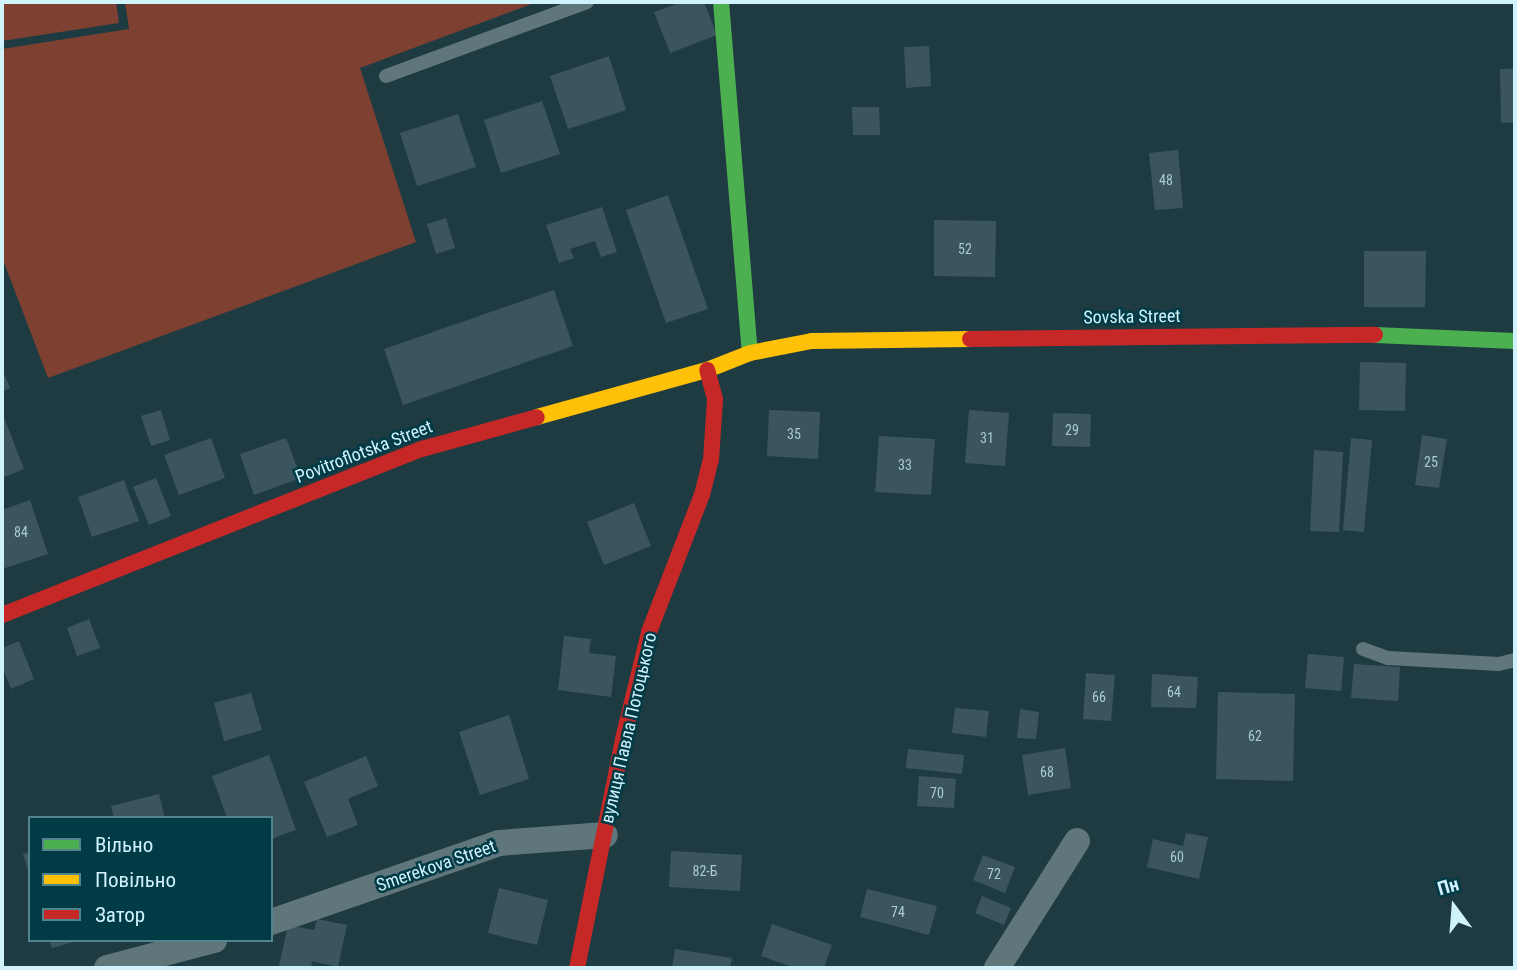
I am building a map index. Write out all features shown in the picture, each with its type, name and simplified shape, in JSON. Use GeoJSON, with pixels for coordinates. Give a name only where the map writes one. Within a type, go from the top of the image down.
{"type":"FeatureCollection","features":[{"type":"Feature","properties":{"kind":"street"},"geometry":{"type":"LineString","coordinates":[[720,2],[750,353]]}},
{"type":"Feature","properties":{"kind":"street","name":"Sovska Street"},"geometry":{"type":"LineString","coordinates":[[750,353],[812,341],[1342,333],[1515,341]]}},
{"type":"Feature","properties":{"kind":"street","name":"Povitroflotska Street"},"geometry":{"type":"LineString","coordinates":[[2,615],[422,449],[707,370],[750,353]]}},
{"type":"Feature","properties":{"kind":"street","name":"вулиця Павла Потоцького"},"geometry":{"type":"LineString","coordinates":[[577,968],[623,739],[649,632],[702,495],[711,460],[715,399],[707,370]]}},
{"type":"Feature","properties":{"kind":"street","name":"Smerekova Street"},"geometry":{"type":"LineString","coordinates":[[273,921],[499,843],[605,835]]}},
{"type":"Feature","properties":{"kind":"street"},"geometry":{"type":"LineString","coordinates":[[997,968],[1077,841]]}},
{"type":"Feature","properties":{"kind":"street"},"geometry":{"type":"LineString","coordinates":[[107,968],[206,942]]}},
{"type":"Feature","properties":{"kind":"lane"},"geometry":{"type":"LineString","coordinates":[[386,76],[587,2]]}},
{"type":"Feature","properties":{"kind":"lane"},"geometry":{"type":"LineString","coordinates":[[1363,649],[1388,658],[1499,664],[1515,660]]}},
{"type":"Feature","properties":{"kind":"shaded area"},"geometry":{"type":"Polygon","coordinates":[[[2,2],[116,2],[119,23],[2,41],[2,2]]]}},
{"type":"Feature","properties":{"kind":"shaded area"},"geometry":{"type":"Polygon","coordinates":[[[125,2],[537,2],[360,68],[416,242],[48,378],[2,257],[2,49],[129,29],[125,2]]]}},
{"type":"Feature","properties":{"kind":"building"},"geometry":{"type":"Polygon","coordinates":[[[682,2],[704,2],[717,35],[670,53],[654,12],[682,2]]]}},
{"type":"Feature","properties":{"kind":"building"},"geometry":{"type":"Polygon","coordinates":[[[929,46],[931,86],[906,88],[904,47],[929,46]]]}},
{"type":"Feature","properties":{"kind":"building"},"geometry":{"type":"Polygon","coordinates":[[[609,56],[626,110],[568,129],[550,76],[609,56]]]}},
{"type":"Feature","properties":{"kind":"building"},"geometry":{"type":"Polygon","coordinates":[[[1500,69],[1515,69],[1515,122],[1501,123],[1500,69]]]}},
{"type":"Feature","properties":{"kind":"building"},"geometry":{"type":"Polygon","coordinates":[[[542,101],[560,154],[501,173],[484,120],[542,101]]]}},
{"type":"Feature","properties":{"kind":"building"},"geometry":{"type":"Polygon","coordinates":[[[852,107],[879,107],[880,135],[853,135],[852,107]]]}},
{"type":"Feature","properties":{"kind":"building"},"geometry":{"type":"Polygon","coordinates":[[[458,114],[476,167],[417,186],[400,133],[458,114]]]}},
{"type":"Feature","properties":{"kind":"building"},"geometry":{"type":"Polygon","coordinates":[[[1178,150],[1183,208],[1155,210],[1149,153],[1178,150]]]}},
{"type":"Feature","properties":{"kind":"building"},"geometry":{"type":"Polygon","coordinates":[[[668,195],[708,309],[666,323],[626,210],[668,195]]]}},
{"type":"Feature","properties":{"kind":"building"},"geometry":{"type":"Polygon","coordinates":[[[602,207],[617,252],[601,257],[595,241],[570,249],[574,258],[559,263],[546,225],[602,207]]]}},
{"type":"Feature","properties":{"kind":"building"},"geometry":{"type":"Polygon","coordinates":[[[446,218],[455,248],[436,254],[427,224],[446,218]]]}},
{"type":"Feature","properties":{"kind":"building"},"geometry":{"type":"Polygon","coordinates":[[[934,220],[996,221],[995,277],[934,276],[934,220]]]}},
{"type":"Feature","properties":{"kind":"building"},"geometry":{"type":"Polygon","coordinates":[[[1364,251],[1426,251],[1425,307],[1364,307],[1364,251]]]}},
{"type":"Feature","properties":{"kind":"building"},"geometry":{"type":"Polygon","coordinates":[[[554,290],[573,346],[403,405],[384,349],[554,290]]]}},
{"type":"Feature","properties":{"kind":"building"},"geometry":{"type":"Polygon","coordinates":[[[1360,362],[1406,363],[1405,411],[1359,410],[1360,362]]]}},
{"type":"Feature","properties":{"kind":"building"},"geometry":{"type":"Polygon","coordinates":[[[2,369],[10,388],[2,392],[2,369]]]}},
{"type":"Feature","properties":{"kind":"building"},"geometry":{"type":"Polygon","coordinates":[[[161,410],[170,440],[151,446],[141,416],[161,410]]]}},
{"type":"Feature","properties":{"kind":"building"},"geometry":{"type":"Polygon","coordinates":[[[769,410],[820,412],[818,459],[767,456],[769,410]]]}},
{"type":"Feature","properties":{"kind":"building"},"geometry":{"type":"Polygon","coordinates":[[[969,410],[1009,413],[1005,466],[965,463],[969,410]]]}},
{"type":"Feature","properties":{"kind":"building"},"geometry":{"type":"Polygon","coordinates":[[[2,412],[24,469],[2,478],[2,412]]]}},
{"type":"Feature","properties":{"kind":"building"},"geometry":{"type":"Polygon","coordinates":[[[1053,413],[1091,414],[1090,447],[1052,446],[1053,413]]]}},
{"type":"Feature","properties":{"kind":"building"},"geometry":{"type":"Polygon","coordinates":[[[1422,435],[1447,439],[1439,488],[1415,485],[1422,435]]]}},
{"type":"Feature","properties":{"kind":"building"},"geometry":{"type":"Polygon","coordinates":[[[879,436],[935,439],[931,495],[875,492],[879,436]]]}},
{"type":"Feature","properties":{"kind":"building"},"geometry":{"type":"Polygon","coordinates":[[[211,438],[225,478],[179,495],[164,455],[211,438]]]}},
{"type":"Feature","properties":{"kind":"building"},"geometry":{"type":"Polygon","coordinates":[[[286,438],[301,478],[254,495],[240,454],[286,438]]]}},
{"type":"Feature","properties":{"kind":"building"},"geometry":{"type":"Polygon","coordinates":[[[1351,438],[1372,440],[1364,532],[1343,530],[1351,438]]]}},
{"type":"Feature","properties":{"kind":"building"},"geometry":{"type":"Polygon","coordinates":[[[1314,450],[1343,452],[1339,532],[1310,531],[1314,450]]]}},
{"type":"Feature","properties":{"kind":"building"},"geometry":{"type":"Polygon","coordinates":[[[156,478],[171,516],[149,525],[133,487],[156,478]]]}},
{"type":"Feature","properties":{"kind":"building"},"geometry":{"type":"Polygon","coordinates":[[[124,480],[139,521],[92,537],[78,497],[124,480]]]}},
{"type":"Feature","properties":{"kind":"building"},"geometry":{"type":"Polygon","coordinates":[[[30,500],[48,554],[2,569],[2,510],[30,500]]]}},
{"type":"Feature","properties":{"kind":"building"},"geometry":{"type":"Polygon","coordinates":[[[634,503],[651,546],[604,565],[587,522],[634,503]]]}},
{"type":"Feature","properties":{"kind":"building"},"geometry":{"type":"Polygon","coordinates":[[[89,619],[100,648],[77,656],[67,628],[89,619]]]}},
{"type":"Feature","properties":{"kind":"building"},"geometry":{"type":"Polygon","coordinates":[[[564,636],[591,639],[589,653],[616,656],[611,697],[558,690],[564,636]]]}},
{"type":"Feature","properties":{"kind":"building"},"geometry":{"type":"Polygon","coordinates":[[[19,641],[34,679],[11,689],[2,666],[2,648],[19,641]]]}},
{"type":"Feature","properties":{"kind":"building"},"geometry":{"type":"Polygon","coordinates":[[[1308,654],[1344,657],[1341,691],[1305,688],[1308,654]]]}},
{"type":"Feature","properties":{"kind":"building"},"geometry":{"type":"Polygon","coordinates":[[[1354,664],[1400,667],[1398,701],[1351,698],[1354,664]]]}},
{"type":"Feature","properties":{"kind":"building"},"geometry":{"type":"Polygon","coordinates":[[[1086,673],[1115,675],[1111,721],[1083,719],[1086,673]]]}},
{"type":"Feature","properties":{"kind":"building"},"geometry":{"type":"Polygon","coordinates":[[[1152,674],[1198,677],[1196,708],[1151,707],[1152,674]]]}},
{"type":"Feature","properties":{"kind":"building"},"geometry":{"type":"Polygon","coordinates":[[[1218,692],[1295,694],[1293,781],[1216,779],[1218,692]]]}},
{"type":"Feature","properties":{"kind":"building"},"geometry":{"type":"Polygon","coordinates":[[[251,693],[262,730],[224,741],[214,703],[251,693]]]}},
{"type":"Feature","properties":{"kind":"building"},"geometry":{"type":"Polygon","coordinates":[[[955,708],[989,711],[986,737],[952,733],[955,708]]]}},
{"type":"Feature","properties":{"kind":"building"},"geometry":{"type":"Polygon","coordinates":[[[1020,709],[1039,712],[1036,739],[1017,738],[1020,709]]]}},
{"type":"Feature","properties":{"kind":"building"},"geometry":{"type":"Polygon","coordinates":[[[509,715],[529,779],[480,795],[459,732],[509,715]]]}},
{"type":"Feature","properties":{"kind":"building"},"geometry":{"type":"Polygon","coordinates":[[[1065,748],[1071,788],[1028,795],[1022,755],[1065,748]]]}},
{"type":"Feature","properties":{"kind":"building"},"geometry":{"type":"Polygon","coordinates":[[[908,749],[964,755],[962,774],[906,768],[908,749]]]}},
{"type":"Feature","properties":{"kind":"building"},"geometry":{"type":"Polygon","coordinates":[[[269,755],[296,830],[273,838],[273,816],[226,816],[212,776],[269,755]]]}},
{"type":"Feature","properties":{"kind":"building"},"geometry":{"type":"Polygon","coordinates":[[[366,756],[378,786],[348,799],[358,825],[327,837],[304,782],[366,756]]]}},
{"type":"Feature","properties":{"kind":"building"},"geometry":{"type":"Polygon","coordinates":[[[919,776],[956,779],[954,808],[917,806],[919,776]]]}},
{"type":"Feature","properties":{"kind":"building"},"geometry":{"type":"Polygon","coordinates":[[[159,794],[164,816],[114,816],[111,806],[159,794]]]}},
{"type":"Feature","properties":{"kind":"building"},"geometry":{"type":"Polygon","coordinates":[[[1186,833],[1208,837],[1199,879],[1147,867],[1153,839],[1183,846],[1186,833]]]}},
{"type":"Feature","properties":{"kind":"building"},"geometry":{"type":"Polygon","coordinates":[[[671,851],[742,855],[740,891],[669,887],[671,851]]]}},
{"type":"Feature","properties":{"kind":"building"},"geometry":{"type":"Polygon","coordinates":[[[28,853],[28,870],[23,854],[28,853]]]}},
{"type":"Feature","properties":{"kind":"building"},"geometry":{"type":"Polygon","coordinates":[[[983,855],[1015,867],[1005,893],[973,880],[983,855]]]}},
{"type":"Feature","properties":{"kind":"building"},"geometry":{"type":"Polygon","coordinates":[[[499,888],[548,900],[537,945],[488,933],[499,888]]]}},
{"type":"Feature","properties":{"kind":"building"},"geometry":{"type":"Polygon","coordinates":[[[867,889],[937,906],[929,935],[860,917],[867,889]]]}},
{"type":"Feature","properties":{"kind":"building"},"geometry":{"type":"Polygon","coordinates":[[[982,896],[1011,908],[1004,925],[975,913],[982,896]]]}},
{"type":"Feature","properties":{"kind":"building"},"geometry":{"type":"Polygon","coordinates":[[[317,919],[347,925],[338,967],[312,961],[311,968],[279,966],[288,925],[314,930],[317,919]]]}},
{"type":"Feature","properties":{"kind":"building"},"geometry":{"type":"Polygon","coordinates":[[[772,924],[832,945],[824,968],[795,968],[761,956],[772,924]]]}},
{"type":"Feature","properties":{"kind":"building"},"geometry":{"type":"Polygon","coordinates":[[[50,942],[73,942],[52,948],[50,942]]]}},
{"type":"Feature","properties":{"kind":"building"},"geometry":{"type":"Polygon","coordinates":[[[675,949],[732,958],[730,968],[672,968],[675,949]]]}},
{"type":"Feature","properties":{"kind":"traffic: fast"},"geometry":{"type":"LineString","coordinates":[[721,2],[750,353]]}},
{"type":"Feature","properties":{"kind":"traffic: fast"},"geometry":{"type":"LineString","coordinates":[[1375,335],[1515,341]]}},
{"type":"Feature","properties":{"kind":"traffic: slow"},"geometry":{"type":"LineString","coordinates":[[537,417],[707,370],[750,353],[812,341],[970,339]]}},
{"type":"Feature","properties":{"kind":"traffic: jam"},"geometry":{"type":"LineString","coordinates":[[970,339],[1375,335]]}},
{"type":"Feature","properties":{"kind":"traffic: jam"},"geometry":{"type":"LineString","coordinates":[[577,968],[623,739],[649,632],[702,495],[711,460],[715,399],[707,370]]}},
{"type":"Feature","properties":{"kind":"traffic: jam"},"geometry":{"type":"LineString","coordinates":[[2,615],[422,449],[537,417]]}}]}
